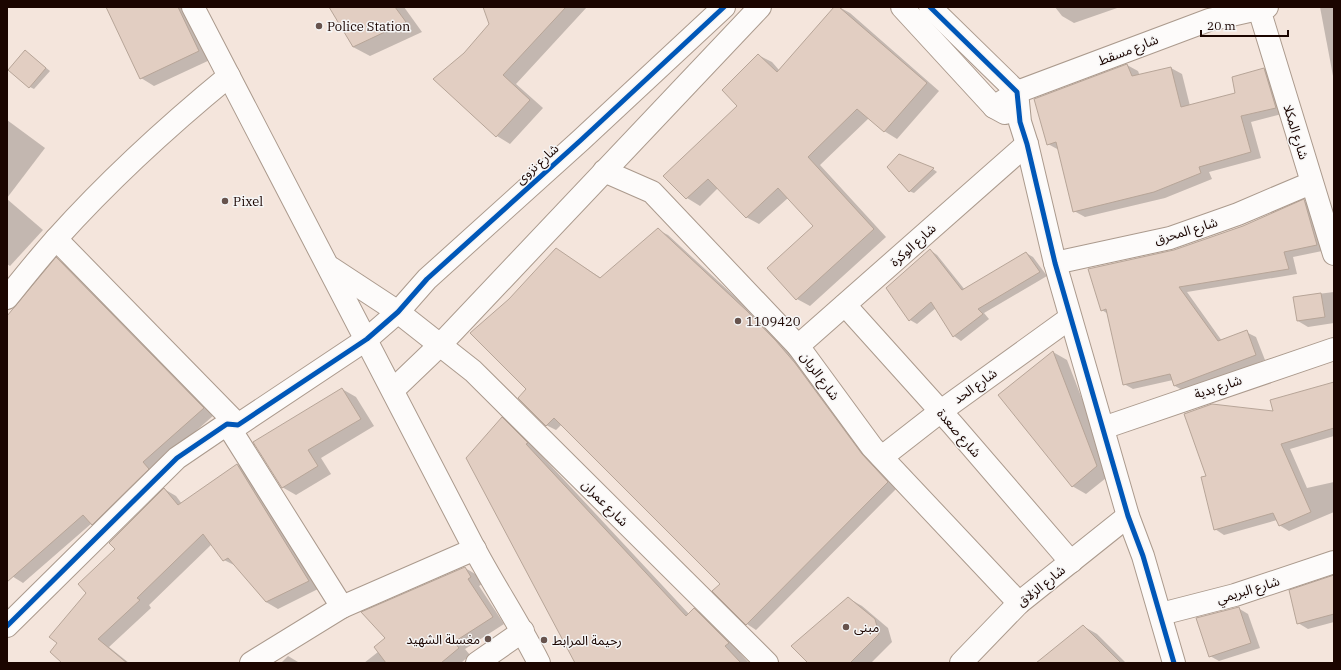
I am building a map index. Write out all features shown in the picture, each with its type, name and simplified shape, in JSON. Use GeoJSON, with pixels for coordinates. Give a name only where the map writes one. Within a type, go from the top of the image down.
{"type":"FeatureCollection","features":[{"type":"Feature","properties":{"kind":"street"},"geometry":{"type":"LineString","coordinates":[[193,7],[330,267],[475,549],[523,631],[539,663]]}},
{"type":"Feature","properties":{"kind":"street","name":"شارع نزوى"},"geometry":{"type":"LineString","coordinates":[[7,626],[177,458],[233,425],[367,339],[398,312],[427,279],[724,7]]}},
{"type":"Feature","properties":{"kind":"street"},"geometry":{"type":"LineString","coordinates":[[393,390],[440,345],[760,7]]}},
{"type":"Feature","properties":{"kind":"street"},"geometry":{"type":"LineString","coordinates":[[902,7],[994,107],[1020,122]]}},
{"type":"Feature","properties":{"kind":"street"},"geometry":{"type":"LineString","coordinates":[[930,7],[1017,92],[1020,122],[1027,144],[1055,263],[1070,318],[1128,516],[1144,556],[1174,663]]}},
{"type":"Feature","properties":{"kind":"street","name":"شارع مسقط"},"geometry":{"type":"LineString","coordinates":[[994,107],[1017,92],[1202,13],[1263,8]]}},
{"type":"Feature","properties":{"kind":"street","name":"شارع المكلا"},"geometry":{"type":"LineString","coordinates":[[1263,8],[1311,183],[1334,254]]}},
{"type":"Feature","properties":{"kind":"street"},"geometry":{"type":"LineString","coordinates":[[7,298],[56,239],[140,153],[174,121],[229,76]]}},
{"type":"Feature","properties":{"kind":"street","name":"شارع الوكرة"},"geometry":{"type":"LineString","coordinates":[[798,346],[1027,144]]}},
{"type":"Feature","properties":{"kind":"street","name":"شارع الريان"},"geometry":{"type":"LineString","coordinates":[[604,171],[652,192],[798,346],[872,447],[1019,603]]}},
{"type":"Feature","properties":{"kind":"street","name":"شارع المحرق"},"geometry":{"type":"LineString","coordinates":[[1055,263],[1170,238],[1238,214],[1311,183]]}},
{"type":"Feature","properties":{"kind":"street"},"geometry":{"type":"LineString","coordinates":[[56,239],[233,425],[342,607]]}},
{"type":"Feature","properties":{"kind":"street","name":"شارع عمران"},"geometry":{"type":"LineString","coordinates":[[330,267],[398,312],[472,371],[768,663]]}},
{"type":"Feature","properties":{"kind":"street","name":"شارع صعدة"},"geometry":{"type":"LineString","coordinates":[[845,305],[941,411],[1071,562]]}},
{"type":"Feature","properties":{"kind":"street","name":"شارع الحد"},"geometry":{"type":"LineString","coordinates":[[882,457],[941,411],[1070,318]]}},
{"type":"Feature","properties":{"kind":"street","name":"شارع بدية"},"geometry":{"type":"LineString","coordinates":[[1103,428],[1179,400],[1334,349]]}},
{"type":"Feature","properties":{"kind":"street","name":"شارع الزلاق"},"geometry":{"type":"LineString","coordinates":[[961,663],[1019,603],[1128,516]]}},
{"type":"Feature","properties":{"kind":"street"},"geometry":{"type":"LineString","coordinates":[[251,663],[342,607],[475,549]]}},
{"type":"Feature","properties":{"kind":"street","name":"شارع البريمي"},"geometry":{"type":"LineString","coordinates":[[1161,614],[1235,595],[1334,562]]}},
{"type":"Feature","properties":{"kind":"street"},"geometry":{"type":"LineString","coordinates":[[477,663],[523,631]]}},
{"type":"Feature","properties":{"kind":"building"},"geometry":{"type":"Polygon","coordinates":[[[106,7],[178,7],[199,51],[140,79],[106,7]]]}},
{"type":"Feature","properties":{"kind":"building"},"geometry":{"type":"Polygon","coordinates":[[[329,7],[395,7],[406,22],[353,47],[329,7]]]}},
{"type":"Feature","properties":{"kind":"building"},"geometry":{"type":"Polygon","coordinates":[[[483,7],[566,7],[503,75],[530,100],[496,137],[433,79],[464,53],[489,24],[483,7]]]}},
{"type":"Feature","properties":{"kind":"building"},"geometry":{"type":"Polygon","coordinates":[[[834,7],[839,7],[927,83],[884,132],[857,109],[808,157],[874,229],[796,300],[767,268],[813,226],[778,188],[746,218],[708,179],[686,199],[663,176],[737,106],[722,90],[758,54],[777,72],[834,7]]]}},
{"type":"Feature","properties":{"kind":"building"},"geometry":{"type":"Polygon","coordinates":[[[25,50],[46,68],[29,88],[8,70],[25,50]]]}},
{"type":"Feature","properties":{"kind":"building"},"geometry":{"type":"Polygon","coordinates":[[[1127,64],[1132,76],[1171,67],[1181,107],[1235,93],[1232,77],[1264,68],[1276,108],[1241,116],[1251,152],[1199,167],[1201,173],[1154,192],[1073,212],[1056,142],[1047,145],[1034,99],[1127,64]]]}},
{"type":"Feature","properties":{"kind":"building"},"geometry":{"type":"Polygon","coordinates":[[[899,154],[934,168],[909,192],[887,167],[899,154]]]}},
{"type":"Feature","properties":{"kind":"building"},"geometry":{"type":"Polygon","coordinates":[[[1304,199],[1317,245],[1284,252],[1289,269],[1179,287],[1218,341],[1247,330],[1256,355],[1174,386],[1170,374],[1123,385],[1106,309],[1101,311],[1088,269],[1174,250],[1243,226],[1304,199]]]}},
{"type":"Feature","properties":{"kind":"building"},"geometry":{"type":"Polygon","coordinates":[[[658,228],[747,311],[776,341],[795,363],[862,454],[888,482],[746,625],[712,591],[720,584],[554,418],[546,426],[518,398],[526,389],[470,333],[509,299],[556,248],[600,278],[658,228]]]}},
{"type":"Feature","properties":{"kind":"building"},"geometry":{"type":"Polygon","coordinates":[[[930,249],[962,290],[1026,252],[1040,272],[978,309],[983,314],[953,337],[931,302],[909,321],[886,288],[930,249]]]}},
{"type":"Feature","properties":{"kind":"building"},"geometry":{"type":"Polygon","coordinates":[[[56,257],[204,408],[143,462],[149,469],[92,525],[83,515],[7,582],[7,316],[56,257]]]}},
{"type":"Feature","properties":{"kind":"building"},"geometry":{"type":"Polygon","coordinates":[[[1321,293],[1325,317],[1297,321],[1293,297],[1321,293]]]}},
{"type":"Feature","properties":{"kind":"building"},"geometry":{"type":"Polygon","coordinates":[[[1053,351],[1097,466],[1072,487],[998,395],[1053,351]]]}},
{"type":"Feature","properties":{"kind":"building"},"geometry":{"type":"Polygon","coordinates":[[[1334,382],[1334,428],[1281,444],[1311,512],[1279,526],[1273,513],[1214,530],[1201,477],[1206,476],[1184,414],[1212,404],[1273,411],[1270,400],[1334,382]]]}},
{"type":"Feature","properties":{"kind":"building"},"geometry":{"type":"Polygon","coordinates":[[[342,388],[361,419],[308,450],[318,466],[282,488],[253,442],[342,388]]]}},
{"type":"Feature","properties":{"kind":"building"},"geometry":{"type":"Polygon","coordinates":[[[502,417],[528,443],[526,444],[686,616],[694,608],[729,643],[725,646],[741,663],[575,663],[466,458],[502,417]]]}},
{"type":"Feature","properties":{"kind":"building"},"geometry":{"type":"Polygon","coordinates":[[[237,464],[309,581],[266,602],[228,558],[223,561],[203,534],[137,598],[140,600],[98,639],[127,663],[62,663],[50,652],[57,643],[49,637],[86,593],[78,584],[115,549],[109,543],[164,488],[178,505],[237,464]]]}},
{"type":"Feature","properties":{"kind":"building"},"geometry":{"type":"Polygon","coordinates":[[[465,567],[471,577],[468,579],[493,617],[454,642],[459,648],[441,663],[386,663],[374,647],[385,638],[361,612],[465,567]]]}},
{"type":"Feature","properties":{"kind":"building"},"geometry":{"type":"Polygon","coordinates":[[[1334,575],[1334,614],[1297,624],[1289,590],[1334,575]]]}},
{"type":"Feature","properties":{"kind":"building","name":"مبنى"},"geometry":{"type":"Polygon","coordinates":[[[848,597],[875,619],[879,634],[850,663],[808,663],[791,646],[848,597]]]}},
{"type":"Feature","properties":{"kind":"building"},"geometry":{"type":"Polygon","coordinates":[[[1239,607],[1251,643],[1209,657],[1196,618],[1239,607]]]}},
{"type":"Feature","properties":{"kind":"building"},"geometry":{"type":"Polygon","coordinates":[[[1083,625],[1121,663],[1036,663],[1083,625]]]}},
{"type":"Feature","properties":{"kind":"cycle path"},"geometry":{"type":"LineString","coordinates":[[7,626],[177,458],[227,424],[238,425],[367,339],[398,312],[427,279],[581,140],[724,7]]}},
{"type":"Feature","properties":{"kind":"cycle path"},"geometry":{"type":"LineString","coordinates":[[930,7],[1017,92],[1020,122],[1027,144],[1055,263],[1128,516],[1143,556],[1174,663]]}},
{"type":"Feature","properties":{"kind":"place","name":"Police Station"},"geometry":{"type":"Point","coordinates":[319,26]}},
{"type":"Feature","properties":{"kind":"place","name":"Pixel"},"geometry":{"type":"Point","coordinates":[225,201]}},
{"type":"Feature","properties":{"kind":"place","name":"1109420"},"geometry":{"type":"Point","coordinates":[738,321]}},
{"type":"Feature","properties":{"kind":"place","name":"مبنى"},"geometry":{"type":"Point","coordinates":[846,627]}},
{"type":"Feature","properties":{"kind":"place","name":"مغسلة الشهيد"},"geometry":{"type":"Point","coordinates":[488,639]}},
{"type":"Feature","properties":{"kind":"place","name":"رحيمة المرابط"},"geometry":{"type":"Point","coordinates":[544,640]}}]}
